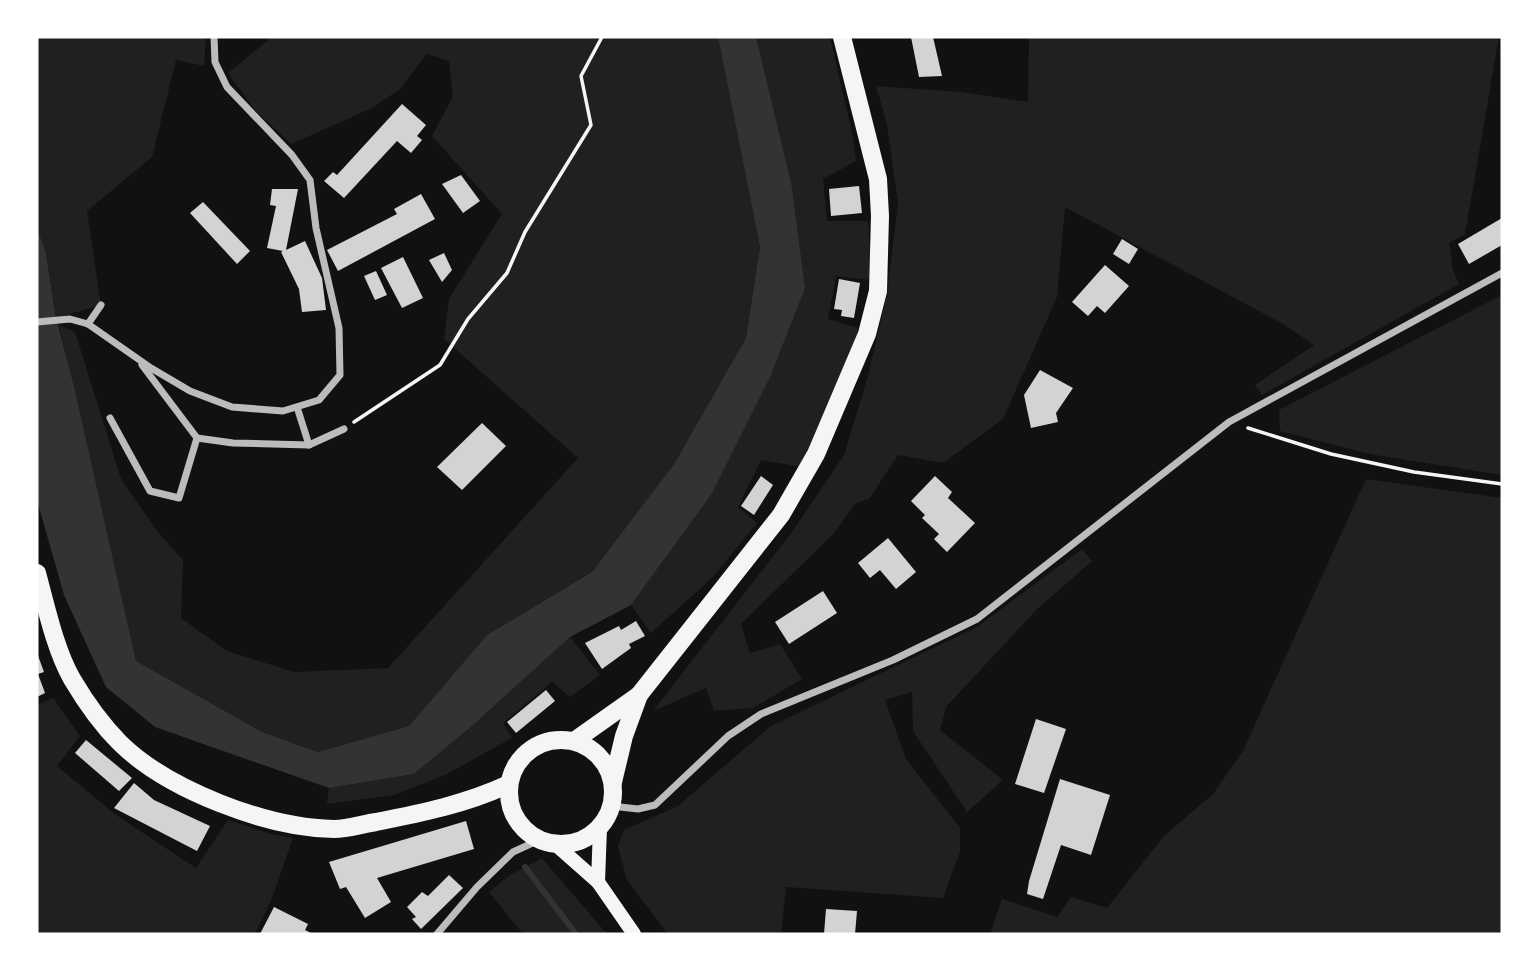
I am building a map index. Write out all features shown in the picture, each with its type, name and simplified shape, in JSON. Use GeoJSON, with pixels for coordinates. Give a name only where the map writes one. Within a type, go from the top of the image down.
{"type":"FeatureCollection","features":[{"type":"Feature","properties":{"kind":"main road"},"geometry":{"type":"LineString","coordinates":[[574,741],[639,695],[781,515],[816,454],[867,334],[878,291],[878,179],[842,37]]}},
{"type":"Feature","properties":{"kind":"main road"},"geometry":{"type":"LineString","coordinates":[[37,573],[71,676],[91,707],[120,743],[160,773],[209,799],[265,819],[335,829],[434,810],[486,795],[509,784]]}},
{"type":"Feature","properties":{"kind":"main road"},"geometry":{"type":"LineString","coordinates":[[547,842],[572,843],[593,835],[600,827],[611,806],[613,782],[624,736],[639,695]]}},
{"type":"Feature","properties":{"kind":"main road"},"geometry":{"type":"LineString","coordinates":[[613,782],[600,756],[588,747],[574,741],[552,740],[532,748],[521,758],[513,770],[509,784],[509,801],[514,817],[525,830],[547,842],[598,882],[634,934]]}},
{"type":"Feature","properties":{"kind":"main road"},"geometry":{"type":"LineString","coordinates":[[598,882],[600,827]]}},
{"type":"Feature","properties":{"kind":"street"},"geometry":{"type":"LineString","coordinates":[[37,322],[70,319],[88,324],[190,391],[232,407],[283,411],[297,407],[319,400],[340,375],[340,328],[316,228],[310,180],[292,155],[227,88],[215,62],[214,37]]}},
{"type":"Feature","properties":{"kind":"street"},"geometry":{"type":"LineString","coordinates":[[611,806],[638,809],[655,805],[728,736],[761,714],[893,660],[977,619],[1229,422],[1502,273]]}},
{"type":"Feature","properties":{"kind":"street"},"geometry":{"type":"LineString","coordinates":[[88,324],[101,304]]}},
{"type":"Feature","properties":{"kind":"street"},"geometry":{"type":"LineString","coordinates":[[137,358],[197,438],[233,443],[309,445],[344,429]]}},
{"type":"Feature","properties":{"kind":"street"},"geometry":{"type":"LineString","coordinates":[[297,407],[309,445]]}},
{"type":"Feature","properties":{"kind":"street"},"geometry":{"type":"LineString","coordinates":[[110,418],[150,491],[179,498],[197,438]]}},
{"type":"Feature","properties":{"kind":"street"},"geometry":{"type":"LineString","coordinates":[[437,934],[477,887],[513,852],[547,842]]}},
{"type":"Feature","properties":{"kind":"path"},"geometry":{"type":"LineString","coordinates":[[344,429],[440,365],[468,319],[507,273],[525,232],[591,125],[581,76],[602,37]]}},
{"type":"Feature","properties":{"kind":"path"},"geometry":{"type":"LineString","coordinates":[[1229,422],[1331,454],[1414,472],[1502,484]]}},
{"type":"Feature","properties":{"kind":"shaded area"},"geometry":{"type":"Polygon","coordinates":[[[37,37],[206,37],[204,66],[176,60],[152,157],[87,211],[101,305],[56,318],[46,253],[37,228],[37,37]]]}},
{"type":"Feature","properties":{"kind":"shaded area"},"geometry":{"type":"Polygon","coordinates":[[[272,37],[718,37],[760,247],[746,338],[674,464],[592,572],[487,635],[409,726],[318,752],[262,732],[136,661],[59,325],[75,332],[121,479],[158,532],[183,560],[181,618],[227,651],[294,672],[388,668],[578,458],[444,339],[449,299],[502,214],[432,136],[453,96],[449,61],[427,54],[400,89],[372,108],[291,144],[255,110],[228,73],[272,37]]]}},
{"type":"Feature","properties":{"kind":"shaded area"},"geometry":{"type":"Polygon","coordinates":[[[718,37],[756,37],[791,182],[805,288],[770,377],[711,495],[631,605],[570,637],[472,726],[414,774],[329,788],[155,727],[106,687],[64,595],[37,500],[37,228],[46,253],[55,313],[136,661],[262,732],[318,752],[409,726],[487,635],[592,572],[674,464],[746,338],[760,247],[718,37]]]}},
{"type":"Feature","properties":{"kind":"shaded area"},"geometry":{"type":"Polygon","coordinates":[[[756,37],[830,37],[856,161],[823,179],[827,221],[868,221],[872,280],[836,276],[828,319],[858,328],[836,416],[809,468],[761,460],[738,507],[757,523],[713,577],[651,633],[631,605],[711,495],[791,182],[756,37]]]}},
{"type":"Feature","properties":{"kind":"shaded area"},"geometry":{"type":"Polygon","coordinates":[[[1029,37],[1499,37],[1465,234],[1449,243],[1453,270],[1459,284],[1262,395],[1255,385],[1314,345],[1283,324],[1065,207],[1057,297],[1003,419],[943,463],[898,455],[869,499],[856,503],[834,533],[741,624],[750,653],[780,644],[802,679],[753,708],[714,711],[706,688],[653,711],[792,532],[844,455],[868,376],[887,294],[898,203],[887,124],[876,86],[961,92],[1028,102],[1029,37]]]}},
{"type":"Feature","properties":{"kind":"shaded area"},"geometry":{"type":"Polygon","coordinates":[[[1502,295],[1502,475],[1369,454],[1280,431],[1279,410],[1502,295]]]}},
{"type":"Feature","properties":{"kind":"shaded area"},"geometry":{"type":"Polygon","coordinates":[[[1366,479],[1502,498],[1502,934],[990,934],[1002,899],[1057,917],[1071,897],[1107,908],[1164,836],[1213,794],[1243,751],[1366,479]]]}},
{"type":"Feature","properties":{"kind":"shaded area"},"geometry":{"type":"Polygon","coordinates":[[[1082,549],[1092,561],[1037,609],[946,707],[940,730],[1003,780],[967,812],[913,731],[912,692],[885,700],[906,759],[960,828],[960,852],[943,898],[786,887],[781,934],[668,934],[627,880],[618,846],[624,830],[678,806],[771,726],[977,627],[1082,549]]]}},
{"type":"Feature","properties":{"kind":"shaded area"},"geometry":{"type":"Polygon","coordinates":[[[570,637],[600,675],[570,697],[552,682],[503,723],[512,738],[445,775],[394,795],[327,804],[329,788],[414,774],[472,726],[570,637]]]}},
{"type":"Feature","properties":{"kind":"shaded area"},"geometry":{"type":"Polygon","coordinates":[[[53,698],[80,736],[57,766],[116,815],[196,868],[228,820],[293,838],[271,901],[255,934],[37,934],[37,705],[53,698]]]}},
{"type":"Feature","properties":{"kind":"shaded area"},"geometry":{"type":"Polygon","coordinates":[[[542,858],[607,934],[523,934],[489,892],[510,875],[542,858]]]}},
{"type":"Feature","properties":{"kind":"building"},"geometry":{"type":"Polygon","coordinates":[[[911,37],[933,37],[942,76],[919,77],[911,37]]]}},
{"type":"Feature","properties":{"kind":"building"},"geometry":{"type":"Polygon","coordinates":[[[402,104],[426,125],[417,136],[422,140],[411,153],[397,141],[344,198],[324,181],[333,172],[337,175],[402,104]]]}},
{"type":"Feature","properties":{"kind":"building"},"geometry":{"type":"Polygon","coordinates":[[[461,175],[480,201],[463,213],[442,184],[461,175]]]}},
{"type":"Feature","properties":{"kind":"building"},"geometry":{"type":"Polygon","coordinates":[[[859,186],[862,213],[831,216],[829,189],[859,186]]]}},
{"type":"Feature","properties":{"kind":"building"},"geometry":{"type":"Polygon","coordinates":[[[272,189],[298,189],[286,250],[305,241],[322,278],[326,310],[302,312],[299,289],[281,252],[283,251],[267,248],[276,206],[270,205],[272,189]]]}},
{"type":"Feature","properties":{"kind":"building"},"geometry":{"type":"Polygon","coordinates":[[[421,194],[435,219],[338,271],[327,250],[397,214],[394,209],[421,194]]]}},
{"type":"Feature","properties":{"kind":"building"},"geometry":{"type":"Polygon","coordinates":[[[203,202],[250,251],[237,264],[190,213],[203,202]]]}},
{"type":"Feature","properties":{"kind":"building"},"geometry":{"type":"Polygon","coordinates":[[[1502,218],[1502,245],[1469,264],[1458,244],[1502,218]]]}},
{"type":"Feature","properties":{"kind":"building"},"geometry":{"type":"Polygon","coordinates":[[[1122,239],[1138,249],[1129,264],[1113,254],[1122,239]]]}},
{"type":"Feature","properties":{"kind":"building"},"geometry":{"type":"Polygon","coordinates":[[[444,253],[452,270],[442,282],[429,260],[444,253]]]}},
{"type":"Feature","properties":{"kind":"building"},"geometry":{"type":"Polygon","coordinates":[[[403,257],[423,298],[402,308],[381,268],[403,257]]]}},
{"type":"Feature","properties":{"kind":"building"},"geometry":{"type":"Polygon","coordinates":[[[1105,265],[1129,286],[1105,313],[1097,306],[1088,316],[1072,302],[1105,265]]]}},
{"type":"Feature","properties":{"kind":"building"},"geometry":{"type":"Polygon","coordinates":[[[376,271],[387,295],[375,300],[364,276],[376,271]]]}},
{"type":"Feature","properties":{"kind":"building"},"geometry":{"type":"Polygon","coordinates":[[[839,279],[860,283],[854,318],[841,316],[842,310],[834,309],[839,279]]]}},
{"type":"Feature","properties":{"kind":"building"},"geometry":{"type":"Polygon","coordinates":[[[1040,370],[1073,388],[1056,413],[1058,422],[1031,428],[1024,395],[1040,370]]]}},
{"type":"Feature","properties":{"kind":"building"},"geometry":{"type":"Polygon","coordinates":[[[482,423],[506,446],[462,490],[437,467],[482,423]]]}},
{"type":"Feature","properties":{"kind":"building"},"geometry":{"type":"Polygon","coordinates":[[[761,476],[773,485],[754,515],[741,506],[761,476]]]}},
{"type":"Feature","properties":{"kind":"building"},"geometry":{"type":"Polygon","coordinates":[[[935,476],[952,492],[948,498],[975,523],[947,552],[934,539],[939,534],[922,518],[925,515],[911,501],[935,476]]]}},
{"type":"Feature","properties":{"kind":"building"},"geometry":{"type":"Polygon","coordinates":[[[888,538],[916,572],[896,589],[880,570],[870,578],[858,563],[888,538]]]}},
{"type":"Feature","properties":{"kind":"building"},"geometry":{"type":"Polygon","coordinates":[[[823,591],[837,613],[789,644],[775,622],[823,591]]]}},
{"type":"Feature","properties":{"kind":"building"},"geometry":{"type":"Polygon","coordinates":[[[636,621],[645,636],[629,644],[631,648],[602,669],[585,643],[619,626],[621,630],[636,621]]]}},
{"type":"Feature","properties":{"kind":"building"},"geometry":{"type":"Polygon","coordinates":[[[37,653],[44,672],[38,674],[45,693],[37,697],[37,653]]]}},
{"type":"Feature","properties":{"kind":"building"},"geometry":{"type":"Polygon","coordinates":[[[546,690],[555,701],[516,733],[507,722],[546,690]]]}},
{"type":"Feature","properties":{"kind":"building"},"geometry":{"type":"Polygon","coordinates":[[[1036,719],[1066,729],[1044,793],[1015,784],[1036,719]]]}},
{"type":"Feature","properties":{"kind":"building"},"geometry":{"type":"Polygon","coordinates":[[[86,740],[132,778],[119,791],[75,753],[86,740]]]}},
{"type":"Feature","properties":{"kind":"building"},"geometry":{"type":"Polygon","coordinates":[[[1060,779],[1110,795],[1091,855],[1061,845],[1043,899],[1027,894],[1060,779]]]}},
{"type":"Feature","properties":{"kind":"building"},"geometry":{"type":"Polygon","coordinates":[[[134,783],[154,800],[210,826],[197,851],[114,808],[134,783]]]}},
{"type":"Feature","properties":{"kind":"building"},"geometry":{"type":"Polygon","coordinates":[[[466,821],[474,849],[377,878],[391,902],[365,918],[346,887],[340,889],[329,862],[466,821]]]}},
{"type":"Feature","properties":{"kind":"building"},"geometry":{"type":"Polygon","coordinates":[[[449,875],[463,888],[421,929],[412,919],[416,917],[407,907],[422,892],[428,896],[449,875]]]}},
{"type":"Feature","properties":{"kind":"building"},"geometry":{"type":"Polygon","coordinates":[[[274,907],[308,924],[305,930],[313,934],[260,934],[274,907]]]}},
{"type":"Feature","properties":{"kind":"building"},"geometry":{"type":"Polygon","coordinates":[[[826,909],[857,911],[855,934],[824,934],[826,909]]]}},
{"type":"Feature","properties":{"kind":"waterway"},"geometry":{"type":"LineString","coordinates":[[525,867],[576,934]]}}]}
